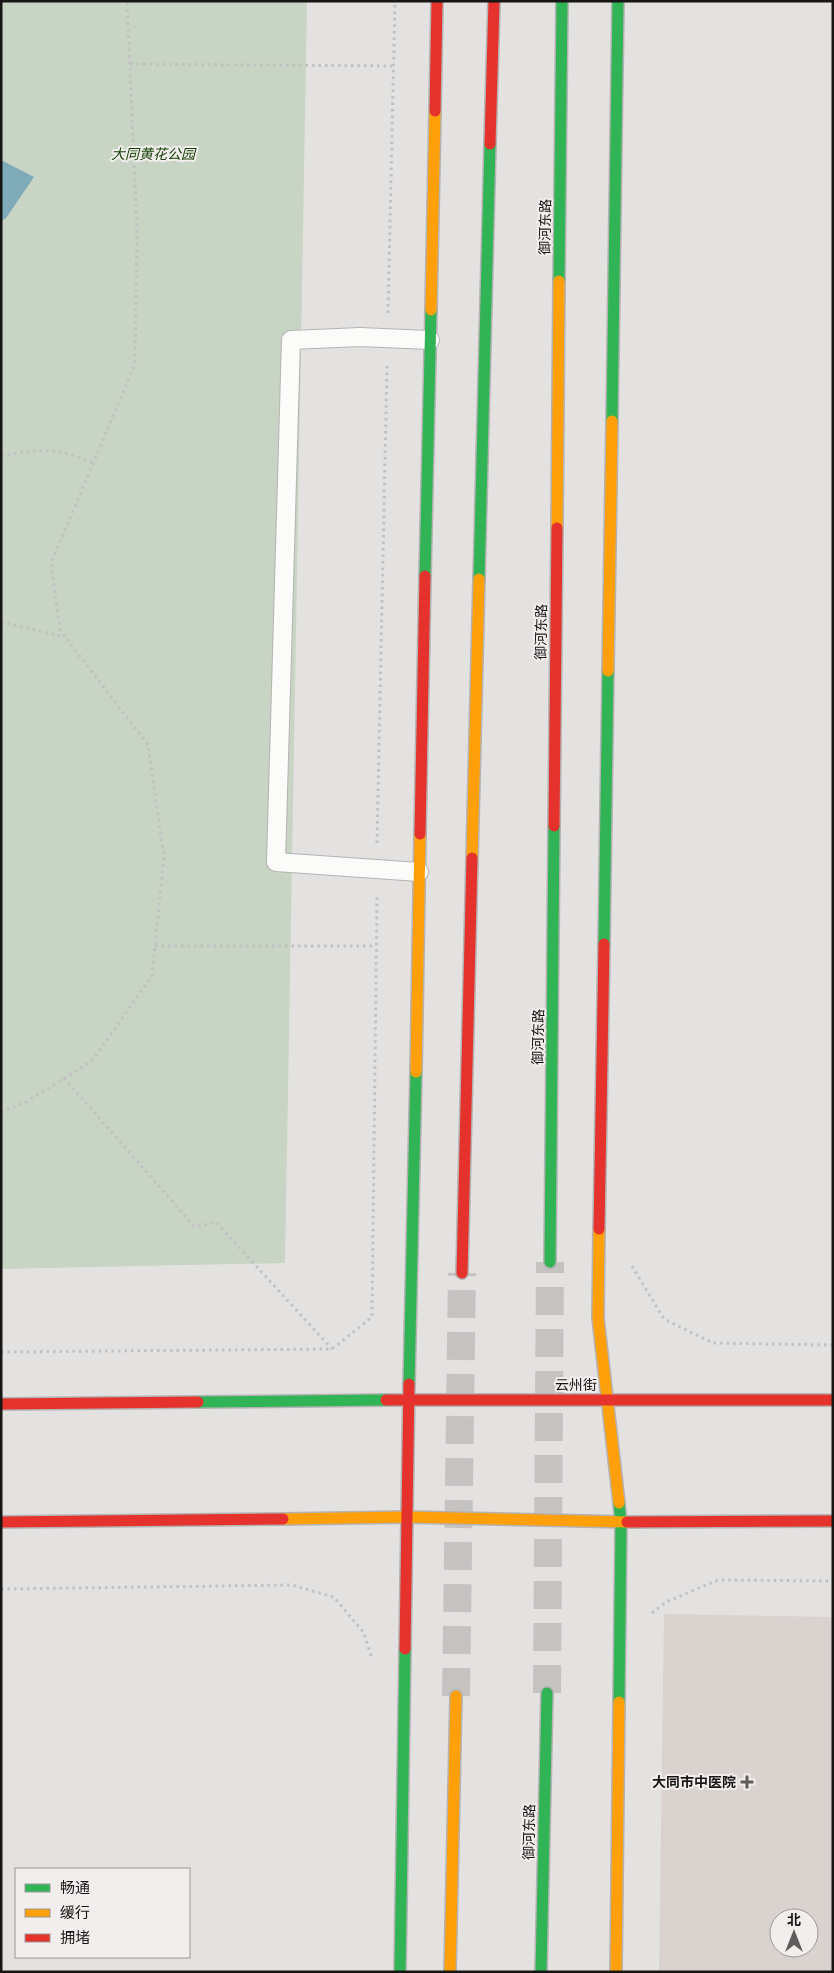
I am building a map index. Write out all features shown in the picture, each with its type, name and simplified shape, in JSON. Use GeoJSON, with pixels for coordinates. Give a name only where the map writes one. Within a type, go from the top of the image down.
{"type":"FeatureCollection","features":[{"type":"Feature","properties":{"kind":"main road"},"geometry":{"type":"LineString","coordinates":[[400,1972],[409,1400],[437,1]]}},
{"type":"Feature","properties":{"kind":"main road"},"geometry":{"type":"LineString","coordinates":[[462,1274],[494,1]]}},
{"type":"Feature","properties":{"kind":"main road","name":"御河东路"},"geometry":{"type":"LineString","coordinates":[[550,1262],[562,1]]}},
{"type":"Feature","properties":{"kind":"main road"},"geometry":{"type":"LineString","coordinates":[[616,1972],[621,1523],[598,1318],[618,1]]}},
{"type":"Feature","properties":{"kind":"main road","name":"云州街"},"geometry":{"type":"LineString","coordinates":[[1,1404],[409,1400],[833,1400]]}},
{"type":"Feature","properties":{"kind":"main road"},"geometry":{"type":"LineString","coordinates":[[1,1522],[407,1517],[621,1523],[833,1521]]}},
{"type":"Feature","properties":{"kind":"main road","name":"御河东路"},"geometry":{"type":"LineString","coordinates":[[541,1972],[547,1693]]}},
{"type":"Feature","properties":{"kind":"main road"},"geometry":{"type":"LineString","coordinates":[[450,1972],[456,1696]]}},
{"type":"Feature","properties":{"kind":"lane"},"geometry":{"type":"LineString","coordinates":[[419,872],[276,862],[291,340],[360,337],[430,340]]}},
{"type":"Feature","properties":{"kind":"path"},"geometry":{"type":"LineString","coordinates":[[1,1112],[26,1102],[92,1061],[152,976],[164,856],[148,745],[60,630],[51,563],[135,364],[137,231],[127,1]]}},
{"type":"Feature","properties":{"kind":"path"},"geometry":{"type":"LineString","coordinates":[[1,1352],[332,1349],[372,1317],[377,869],[395,1]]}},
{"type":"Feature","properties":{"kind":"path"},"geometry":{"type":"LineString","coordinates":[[130,64],[394,66]]}},
{"type":"Feature","properties":{"kind":"path"},"geometry":{"type":"LineString","coordinates":[[1,456],[40,448],[74,454],[92,463]]}},
{"type":"Feature","properties":{"kind":"path"},"geometry":{"type":"LineString","coordinates":[[1,622],[65,637]]}},
{"type":"Feature","properties":{"kind":"path"},"geometry":{"type":"LineString","coordinates":[[155,946],[376,946]]}},
{"type":"Feature","properties":{"kind":"path"},"geometry":{"type":"LineString","coordinates":[[64,1078],[195,1227],[216,1222],[332,1349]]}},
{"type":"Feature","properties":{"kind":"path"},"geometry":{"type":"LineString","coordinates":[[631,1260],[632,1270],[664,1318],[713,1343],[833,1345]]}},
{"type":"Feature","properties":{"kind":"path"},"geometry":{"type":"LineString","coordinates":[[666,1602],[718,1580],[833,1581]]}},
{"type":"Feature","properties":{"kind":"path"},"geometry":{"type":"LineString","coordinates":[[1,1589],[292,1585],[334,1597]]}},
{"type":"Feature","properties":{"kind":"shaded area","name":"大同市中医院"},"geometry":{"type":"Polygon","coordinates":[[[664,1614],[833,1617],[833,1972],[659,1972],[664,1614]]]}},
{"type":"Feature","properties":{"kind":"green space","name":"大同黄花公园"},"geometry":{"type":"Polygon","coordinates":[[[1,1],[307,1],[285,1263],[1,1269],[1,1]]]}},
{"type":"Feature","properties":{"kind":"water"},"geometry":{"type":"Polygon","coordinates":[[[1,160],[34,177],[6,218],[1,221],[1,160]]]}},
{"type":"Feature","properties":{"kind":"tunnel"},"geometry":{"type":"LineString","coordinates":[[547,1693],[550,1262]]}},
{"type":"Feature","properties":{"kind":"tunnel"},"geometry":{"type":"LineString","coordinates":[[456,1696],[462,1273]]}},
{"type":"Feature","properties":{"kind":"traffic: fast"},"geometry":{"type":"LineString","coordinates":[[559,281],[562,1]]}},
{"type":"Feature","properties":{"kind":"traffic: fast"},"geometry":{"type":"LineString","coordinates":[[612,421],[618,1]]}},
{"type":"Feature","properties":{"kind":"traffic: fast"},"geometry":{"type":"LineString","coordinates":[[479,579],[490,144]]}},
{"type":"Feature","properties":{"kind":"traffic: fast"},"geometry":{"type":"LineString","coordinates":[[425,576],[431,310]]}},
{"type":"Feature","properties":{"kind":"traffic: fast"},"geometry":{"type":"LineString","coordinates":[[604,944],[608,671]]}},
{"type":"Feature","properties":{"kind":"traffic: fast"},"geometry":{"type":"LineString","coordinates":[[550,1262],[554,826]]}},
{"type":"Feature","properties":{"kind":"traffic: fast"},"geometry":{"type":"LineString","coordinates":[[409,1384],[416,1072]]}},
{"type":"Feature","properties":{"kind":"traffic: fast"},"geometry":{"type":"LineString","coordinates":[[198,1402],[386,1400]]}},
{"type":"Feature","properties":{"kind":"traffic: fast"},"geometry":{"type":"LineString","coordinates":[[619,1503],[621,1523],[619,1702]]}},
{"type":"Feature","properties":{"kind":"traffic: fast"},"geometry":{"type":"LineString","coordinates":[[400,1972],[405,1649]]}},
{"type":"Feature","properties":{"kind":"traffic: fast"},"geometry":{"type":"LineString","coordinates":[[541,1972],[547,1693]]}},
{"type":"Feature","properties":{"kind":"traffic: slow"},"geometry":{"type":"LineString","coordinates":[[431,310],[435,111]]}},
{"type":"Feature","properties":{"kind":"traffic: slow"},"geometry":{"type":"LineString","coordinates":[[557,528],[559,281]]}},
{"type":"Feature","properties":{"kind":"traffic: slow"},"geometry":{"type":"LineString","coordinates":[[608,671],[612,421]]}},
{"type":"Feature","properties":{"kind":"traffic: slow"},"geometry":{"type":"LineString","coordinates":[[472,858],[479,579]]}},
{"type":"Feature","properties":{"kind":"traffic: slow"},"geometry":{"type":"LineString","coordinates":[[416,1072],[420,834]]}},
{"type":"Feature","properties":{"kind":"traffic: slow"},"geometry":{"type":"LineString","coordinates":[[599,1229],[598,1318],[619,1503]]}},
{"type":"Feature","properties":{"kind":"traffic: slow"},"geometry":{"type":"LineString","coordinates":[[283,1519],[407,1517],[627,1522]]}},
{"type":"Feature","properties":{"kind":"traffic: slow"},"geometry":{"type":"LineString","coordinates":[[450,1972],[456,1696]]}},
{"type":"Feature","properties":{"kind":"traffic: slow"},"geometry":{"type":"LineString","coordinates":[[616,1972],[619,1702]]}},
{"type":"Feature","properties":{"kind":"traffic: jam"},"geometry":{"type":"LineString","coordinates":[[435,111],[437,1]]}},
{"type":"Feature","properties":{"kind":"traffic: jam"},"geometry":{"type":"LineString","coordinates":[[490,144],[494,1]]}},
{"type":"Feature","properties":{"kind":"traffic: jam"},"geometry":{"type":"LineString","coordinates":[[554,826],[557,528]]}},
{"type":"Feature","properties":{"kind":"traffic: jam"},"geometry":{"type":"LineString","coordinates":[[420,834],[425,576]]}},
{"type":"Feature","properties":{"kind":"traffic: jam"},"geometry":{"type":"LineString","coordinates":[[462,1273],[472,858]]}},
{"type":"Feature","properties":{"kind":"traffic: jam"},"geometry":{"type":"LineString","coordinates":[[599,1229],[604,944]]}},
{"type":"Feature","properties":{"kind":"traffic: jam"},"geometry":{"type":"LineString","coordinates":[[405,1649],[409,1384]]}},
{"type":"Feature","properties":{"kind":"traffic: jam"},"geometry":{"type":"LineString","coordinates":[[386,1400],[833,1400]]}},
{"type":"Feature","properties":{"kind":"traffic: jam"},"geometry":{"type":"LineString","coordinates":[[1,1404],[198,1402]]}},
{"type":"Feature","properties":{"kind":"traffic: jam"},"geometry":{"type":"LineString","coordinates":[[1,1522],[283,1519]]}},
{"type":"Feature","properties":{"kind":"traffic: jam"},"geometry":{"type":"LineString","coordinates":[[627,1522],[833,1521]]}},
{"type":"Feature","properties":{"kind":"place","name":"大同市中医院"},"geometry":{"type":"Point","coordinates":[747,1782]}}]}
